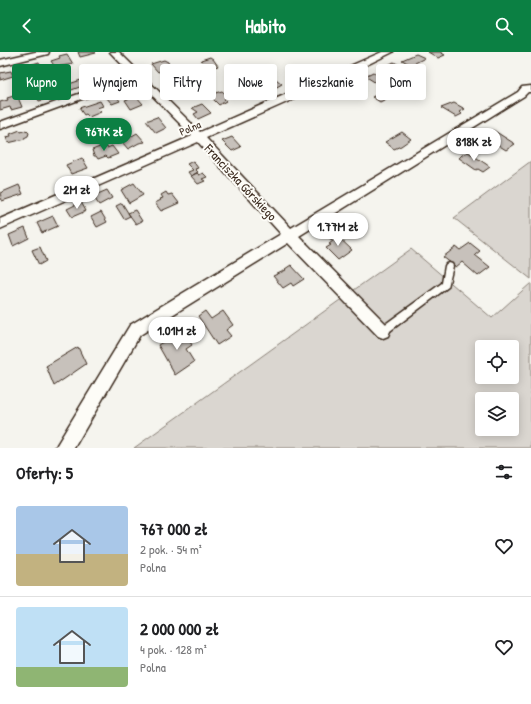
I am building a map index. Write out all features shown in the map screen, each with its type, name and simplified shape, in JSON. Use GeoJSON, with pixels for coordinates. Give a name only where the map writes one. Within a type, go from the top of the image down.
{"type":"FeatureCollection","features":[{"type":"Feature","properties":{"kind":"street"},"geometry":{"type":"LineString","coordinates":[[0,63],[45,52]]}},
{"type":"Feature","properties":{"kind":"street","name":"Franciszka Górskiego"},"geometry":{"type":"LineString","coordinates":[[114,52],[126,64]]}},
{"type":"Feature","properties":{"kind":"street","name":"Polna"},"geometry":{"type":"LineString","coordinates":[[0,224],[327,81],[389,52]]}},
{"type":"Feature","properties":{"kind":"street"},"geometry":{"type":"LineString","coordinates":[[64,448],[135,330],[521,94],[525,89],[531,89]]}},
{"type":"Feature","properties":{"kind":"street","name":"Franciszka Górskiego"},"geometry":{"type":"LineString","coordinates":[[152,91],[199,137],[289,235],[383,331]]}},
{"type":"Feature","properties":{"kind":"street"},"geometry":{"type":"LineString","coordinates":[[0,126],[79,97]]}},
{"type":"Feature","properties":{"kind":"lane"},"geometry":{"type":"LineString","coordinates":[[383,331],[445,284],[449,266]]}},
{"type":"Feature","properties":{"kind":"shaded area"},"geometry":{"type":"Polygon","coordinates":[[[531,161],[531,279],[454,218],[531,161]]]}},
{"type":"Feature","properties":{"kind":"shaded area"},"geometry":{"type":"Polygon","coordinates":[[[411,249],[492,318],[531,283],[531,448],[134,448],[411,249]]]}},
{"type":"Feature","properties":{"kind":"building"},"geometry":{"type":"Polygon","coordinates":[[[78,52],[95,52],[96,53],[80,57],[78,52]]]}},
{"type":"Feature","properties":{"kind":"building"},"geometry":{"type":"Polygon","coordinates":[[[428,52],[440,52],[445,55],[438,58],[428,52]]]}},
{"type":"Feature","properties":{"kind":"building"},"geometry":{"type":"Polygon","coordinates":[[[67,54],[73,64],[53,64],[51,61],[60,58],[59,56],[67,54]]]}},
{"type":"Feature","properties":{"kind":"building"},"geometry":{"type":"Polygon","coordinates":[[[416,54],[425,58],[413,64],[409,64],[402,60],[416,54]]]}},
{"type":"Feature","properties":{"kind":"building"},"geometry":{"type":"Polygon","coordinates":[[[210,57],[218,66],[216,67],[216,64],[205,64],[201,60],[210,57]]]}},
{"type":"Feature","properties":{"kind":"building"},"geometry":{"type":"Polygon","coordinates":[[[164,60],[169,64],[160,64],[160,71],[158,72],[151,64],[164,60]]]}},
{"type":"Feature","properties":{"kind":"building"},"geometry":{"type":"Polygon","coordinates":[[[11,71],[12,76],[0,80],[0,73],[11,71]]]}},
{"type":"Feature","properties":{"kind":"building"},"geometry":{"type":"Polygon","coordinates":[[[373,72],[376,74],[376,83],[368,78],[368,74],[373,72]]]}},
{"type":"Feature","properties":{"kind":"building"},"geometry":{"type":"Polygon","coordinates":[[[277,80],[282,84],[277,87],[277,80]]]}},
{"type":"Feature","properties":{"kind":"building"},"geometry":{"type":"Polygon","coordinates":[[[79,81],[79,87],[71,90],[71,83],[79,81]]]}},
{"type":"Feature","properties":{"kind":"building"},"geometry":{"type":"Polygon","coordinates":[[[222,91],[224,93],[224,100],[226,101],[219,105],[214,100],[216,100],[216,93],[222,91]]]}},
{"type":"Feature","properties":{"kind":"building"},"geometry":{"type":"Polygon","coordinates":[[[12,96],[12,100],[19,100],[22,107],[11,110],[10,107],[0,110],[0,102],[8,100],[7,98],[12,96]]]}},
{"type":"Feature","properties":{"kind":"building"},"geometry":{"type":"Polygon","coordinates":[[[109,100],[120,101],[112,104],[109,100]]]}},
{"type":"Feature","properties":{"kind":"building"},"geometry":{"type":"Polygon","coordinates":[[[125,100],[140,100],[143,104],[131,109],[125,100]]]}},
{"type":"Feature","properties":{"kind":"building"},"geometry":{"type":"Polygon","coordinates":[[[100,101],[103,106],[97,108],[101,112],[89,117],[86,114],[84,115],[79,108],[100,101]]]}},
{"type":"Feature","properties":{"kind":"building"},"geometry":{"type":"Polygon","coordinates":[[[454,103],[465,109],[460,112],[462,114],[456,117],[441,108],[454,103]]]}},
{"type":"Feature","properties":{"kind":"building"},"geometry":{"type":"Polygon","coordinates":[[[202,104],[211,113],[198,119],[194,114],[198,112],[192,108],[202,104]]]}},
{"type":"Feature","properties":{"kind":"building"},"geometry":{"type":"Polygon","coordinates":[[[157,117],[166,128],[156,133],[146,121],[157,117]]]}},
{"type":"Feature","properties":{"kind":"building"},"geometry":{"type":"Polygon","coordinates":[[[113,124],[118,130],[113,132],[108,126],[113,124]]]}},
{"type":"Feature","properties":{"kind":"building"},"geometry":{"type":"Polygon","coordinates":[[[20,130],[21,132],[26,130],[29,133],[28,136],[24,138],[25,139],[8,143],[6,137],[11,136],[10,134],[20,130]]]}},
{"type":"Feature","properties":{"kind":"building"},"geometry":{"type":"Polygon","coordinates":[[[493,130],[515,144],[506,150],[490,140],[495,137],[488,134],[493,130]]]}},
{"type":"Feature","properties":{"kind":"building"},"geometry":{"type":"Polygon","coordinates":[[[402,132],[411,139],[401,146],[394,149],[385,142],[402,132]]]}},
{"type":"Feature","properties":{"kind":"building"},"geometry":{"type":"Polygon","coordinates":[[[137,133],[145,142],[139,143],[128,149],[122,142],[137,133]]]}},
{"type":"Feature","properties":{"kind":"building"},"geometry":{"type":"Polygon","coordinates":[[[232,137],[241,147],[232,151],[222,141],[232,137]]]}},
{"type":"Feature","properties":{"kind":"building"},"geometry":{"type":"Polygon","coordinates":[[[105,145],[107,148],[112,146],[118,154],[108,158],[106,156],[98,159],[94,156],[92,150],[105,145]]]}},
{"type":"Feature","properties":{"kind":"building"},"geometry":{"type":"Polygon","coordinates":[[[468,152],[490,167],[483,172],[478,169],[476,170],[459,158],[468,152]]]}},
{"type":"Feature","properties":{"kind":"building"},"geometry":{"type":"Polygon","coordinates":[[[82,158],[88,168],[71,174],[66,165],[82,158]]]}},
{"type":"Feature","properties":{"kind":"building"},"geometry":{"type":"Polygon","coordinates":[[[193,161],[198,168],[195,169],[198,172],[191,176],[188,172],[193,170],[187,164],[193,161]]]}},
{"type":"Feature","properties":{"kind":"building"},"geometry":{"type":"Polygon","coordinates":[[[197,173],[199,175],[203,173],[207,177],[202,179],[205,181],[198,184],[191,176],[197,173]]]}},
{"type":"Feature","properties":{"kind":"building"},"geometry":{"type":"Polygon","coordinates":[[[134,183],[143,195],[129,203],[121,190],[134,183]]]}},
{"type":"Feature","properties":{"kind":"building"},"geometry":{"type":"Polygon","coordinates":[[[19,185],[23,194],[2,201],[0,193],[19,185]]]}},
{"type":"Feature","properties":{"kind":"building"},"geometry":{"type":"Polygon","coordinates":[[[107,190],[112,198],[99,205],[93,196],[107,190]]]}},
{"type":"Feature","properties":{"kind":"building"},"geometry":{"type":"Polygon","coordinates":[[[166,192],[168,195],[172,194],[179,203],[161,211],[155,203],[163,198],[161,195],[166,192]]]}},
{"type":"Feature","properties":{"kind":"building"},"geometry":{"type":"Polygon","coordinates":[[[81,202],[86,211],[72,217],[67,209],[81,202]]]}},
{"type":"Feature","properties":{"kind":"building"},"geometry":{"type":"Polygon","coordinates":[[[122,203],[130,216],[124,219],[116,206],[122,203]]]}},
{"type":"Feature","properties":{"kind":"building"},"geometry":{"type":"Polygon","coordinates":[[[135,210],[142,221],[136,224],[128,213],[135,210]]]}},
{"type":"Feature","properties":{"kind":"building"},"geometry":{"type":"Polygon","coordinates":[[[101,212],[107,222],[97,227],[91,217],[101,212]]]}},
{"type":"Feature","properties":{"kind":"building"},"geometry":{"type":"Polygon","coordinates":[[[53,216],[58,226],[42,233],[37,223],[53,216]]]}},
{"type":"Feature","properties":{"kind":"building"},"geometry":{"type":"Polygon","coordinates":[[[25,228],[29,238],[13,246],[9,235],[25,228]]]}},
{"type":"Feature","properties":{"kind":"building"},"geometry":{"type":"Polygon","coordinates":[[[333,232],[352,250],[338,260],[326,248],[331,245],[329,244],[333,241],[327,236],[333,232]]]}},
{"type":"Feature","properties":{"kind":"building"},"geometry":{"type":"Polygon","coordinates":[[[470,243],[480,251],[475,255],[490,267],[478,276],[462,262],[456,267],[443,257],[456,247],[460,250],[470,243]]]}},
{"type":"Feature","properties":{"kind":"building"},"geometry":{"type":"Polygon","coordinates":[[[40,247],[46,261],[39,265],[32,250],[40,247]]]}},
{"type":"Feature","properties":{"kind":"building"},"geometry":{"type":"Polygon","coordinates":[[[291,265],[304,279],[293,286],[291,283],[283,288],[273,276],[286,270],[285,269],[291,265]]]}},
{"type":"Feature","properties":{"kind":"building"},"geometry":{"type":"Polygon","coordinates":[[[205,311],[211,319],[223,311],[233,325],[226,330],[231,336],[217,345],[198,316],[205,311]]]}},
{"type":"Feature","properties":{"kind":"building"},"geometry":{"type":"Polygon","coordinates":[[[181,327],[192,345],[186,349],[194,362],[175,375],[158,345],[174,335],[173,332],[181,327]]]}},
{"type":"Feature","properties":{"kind":"building"},"geometry":{"type":"Polygon","coordinates":[[[78,347],[86,364],[54,386],[46,366],[78,347]]]}}]}
